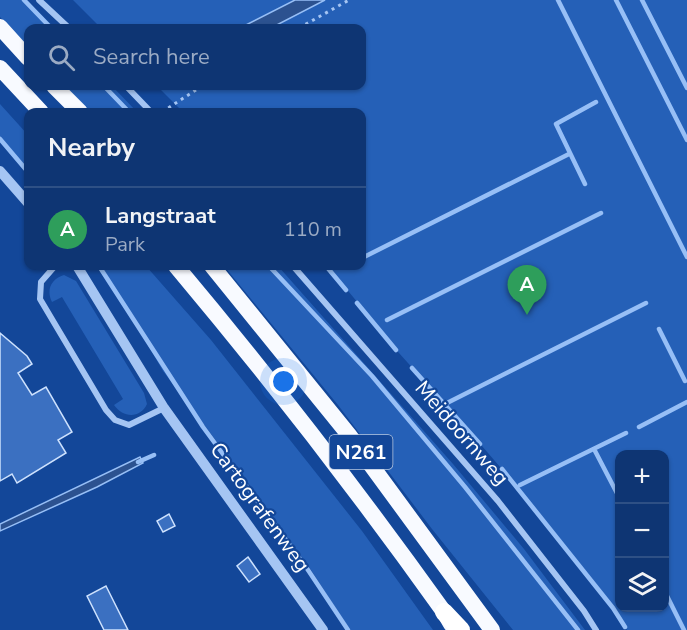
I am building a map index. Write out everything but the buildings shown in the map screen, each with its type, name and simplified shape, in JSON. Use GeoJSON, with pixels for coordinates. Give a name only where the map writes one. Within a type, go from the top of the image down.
{"type":"FeatureCollection","features":[{"type":"Feature","properties":{"kind":"highway"},"geometry":{"type":"LineString","coordinates":[[0,27],[24,54]]}},
{"type":"Feature","properties":{"kind":"highway"},"geometry":{"type":"LineString","coordinates":[[0,68],[37,108]]}},
{"type":"Feature","properties":{"kind":"highway"},"geometry":{"type":"LineString","coordinates":[[58,90],[76,108]]}},
{"type":"Feature","properties":{"kind":"highway","name":"N261"},"geometry":{"type":"LineString","coordinates":[[179,270],[317,438],[444,612],[454,630]]}},
{"type":"Feature","properties":{"kind":"highway","name":"N261"},"geometry":{"type":"LineString","coordinates":[[215,270],[349,435],[492,630]]}},
{"type":"Feature","properties":{"kind":"highway","name":"N261"},"geometry":{"type":"LineString","coordinates":[[444,612],[461,630]]}},
{"type":"Feature","properties":{"kind":"street"},"geometry":{"type":"LineString","coordinates":[[39,0],[65,24]]}},
{"type":"Feature","properties":{"kind":"street"},"geometry":{"type":"LineString","coordinates":[[130,90],[147,108]]}},
{"type":"Feature","properties":{"kind":"street"},"geometry":{"type":"LineString","coordinates":[[0,171],[24,199]]}},
{"type":"Feature","properties":{"kind":"street"},"geometry":{"type":"LineString","coordinates":[[52,270],[41,282],[40,299],[106,410],[115,420],[129,425],[164,408]]}},
{"type":"Feature","properties":{"kind":"street","name":"Cartografenweg"},"geometry":{"type":"LineString","coordinates":[[79,270],[164,408],[323,630]]}},
{"type":"Feature","properties":{"kind":"street","name":"Meidoornweg"},"geometry":{"type":"LineString","coordinates":[[296,270],[498,501],[584,611],[596,630]]}},
{"type":"Feature","properties":{"kind":"path"},"geometry":{"type":"LineString","coordinates":[[306,24],[349,0]]}},
{"type":"Feature","properties":{"kind":"path"},"geometry":{"type":"LineString","coordinates":[[168,108],[196,90]]}},
{"type":"Feature","properties":{"kind":"shaded area"},"geometry":{"type":"Polygon","coordinates":[[[0,0],[26,0],[51,24],[24,24],[24,43],[0,17],[0,0]]]}},
{"type":"Feature","properties":{"kind":"shaded area"},"geometry":{"type":"Polygon","coordinates":[[[73,0],[687,0],[687,630],[627,630],[547,522],[330,270],[366,270],[366,108],[179,108],[161,90],[366,90],[366,24],[97,24],[73,0]]]}},
{"type":"Feature","properties":{"kind":"shaded area"},"geometry":{"type":"Polygon","coordinates":[[[295,0],[325,0],[279,24],[248,24],[295,0]]]}},
{"type":"Feature","properties":{"kind":"shaded area"},"geometry":{"type":"Polygon","coordinates":[[[69,90],[116,90],[133,108],[86,108],[69,90]]]}},
{"type":"Feature","properties":{"kind":"shaded area"},"geometry":{"type":"Polygon","coordinates":[[[0,104],[24,131],[24,164],[0,137],[0,104]]]}},
{"type":"Feature","properties":{"kind":"shaded area"},"geometry":{"type":"Polygon","coordinates":[[[104,270],[150,270],[211,340],[362,531],[433,630],[350,630],[311,570],[163,371],[104,270]]]}},
{"type":"Feature","properties":{"kind":"shaded area"},"geometry":{"type":"Polygon","coordinates":[[[227,270],[282,270],[453,464],[524,549],[585,630],[513,630],[432,529],[338,405],[227,270]]]}},
{"type":"Feature","properties":{"kind":"shaded area"},"geometry":{"type":"Polygon","coordinates":[[[64,275],[76,281],[144,393],[147,404],[140,412],[127,414],[114,405],[123,399],[62,297],[52,302],[51,286],[56,279],[64,275]]]}},
{"type":"Feature","properties":{"kind":"shaded area"},"geometry":{"type":"Polygon","coordinates":[[[140,457],[143,463],[97,487],[0,531],[0,524],[140,457]]]}},
{"type":"Feature","properties":{"kind":"waterway"},"geometry":{"type":"LineString","coordinates":[[24,0],[47,24]]}},
{"type":"Feature","properties":{"kind":"waterway"},"geometry":{"type":"LineString","coordinates":[[558,0],[687,257]]}},
{"type":"Feature","properties":{"kind":"waterway"},"geometry":{"type":"LineString","coordinates":[[616,0],[687,140]]}},
{"type":"Feature","properties":{"kind":"waterway"},"geometry":{"type":"LineString","coordinates":[[642,0],[687,88]]}},
{"type":"Feature","properties":{"kind":"waterway"},"geometry":{"type":"LineString","coordinates":[[108,90],[125,108]]}},
{"type":"Feature","properties":{"kind":"waterway"},"geometry":{"type":"LineString","coordinates":[[585,184],[556,124],[596,102]]}},
{"type":"Feature","properties":{"kind":"waterway"},"geometry":{"type":"LineString","coordinates":[[0,139],[24,167]]}},
{"type":"Feature","properties":{"kind":"waterway"},"geometry":{"type":"LineString","coordinates":[[366,256],[569,154]]}},
{"type":"Feature","properties":{"kind":"waterway"},"geometry":{"type":"LineString","coordinates":[[387,320],[601,213]]}},
{"type":"Feature","properties":{"kind":"waterway"},"geometry":{"type":"LineString","coordinates":[[102,270],[203,427],[306,567],[348,630]]}},
{"type":"Feature","properties":{"kind":"waterway"},"geometry":{"type":"LineString","coordinates":[[273,270],[372,376],[465,487],[578,630]]}},
{"type":"Feature","properties":{"kind":"waterway"},"geometry":{"type":"LineString","coordinates":[[329,270],[346,290]]}},
{"type":"Feature","properties":{"kind":"waterway"},"geometry":{"type":"LineString","coordinates":[[357,303],[396,350]]}},
{"type":"Feature","properties":{"kind":"waterway"},"geometry":{"type":"LineString","coordinates":[[445,404],[646,303]]}},
{"type":"Feature","properties":{"kind":"waterway"},"geometry":{"type":"LineString","coordinates":[[659,329],[685,381]]}},
{"type":"Feature","properties":{"kind":"waterway"},"geometry":{"type":"LineString","coordinates":[[412,368],[480,444]]}},
{"type":"Feature","properties":{"kind":"waterway"},"geometry":{"type":"LineString","coordinates":[[639,427],[687,402]]}},
{"type":"Feature","properties":{"kind":"waterway"},"geometry":{"type":"LineString","coordinates":[[520,485],[626,433]]}},
{"type":"Feature","properties":{"kind":"waterway"},"geometry":{"type":"LineString","coordinates":[[594,449],[615,489]]}},
{"type":"Feature","properties":{"kind":"waterway"},"geometry":{"type":"LineString","coordinates":[[138,462],[154,455]]}},
{"type":"Feature","properties":{"kind":"waterway"},"geometry":{"type":"LineString","coordinates":[[502,469],[613,608],[625,627]]}},
{"type":"Feature","properties":{"kind":"waterway"},"geometry":{"type":"LineString","coordinates":[[669,600],[684,630]]}},
{"type":"Feature","properties":{"kind":"place","name":"Langstraat"},"geometry":{"type":"Point","coordinates":[527,315]}}]}
